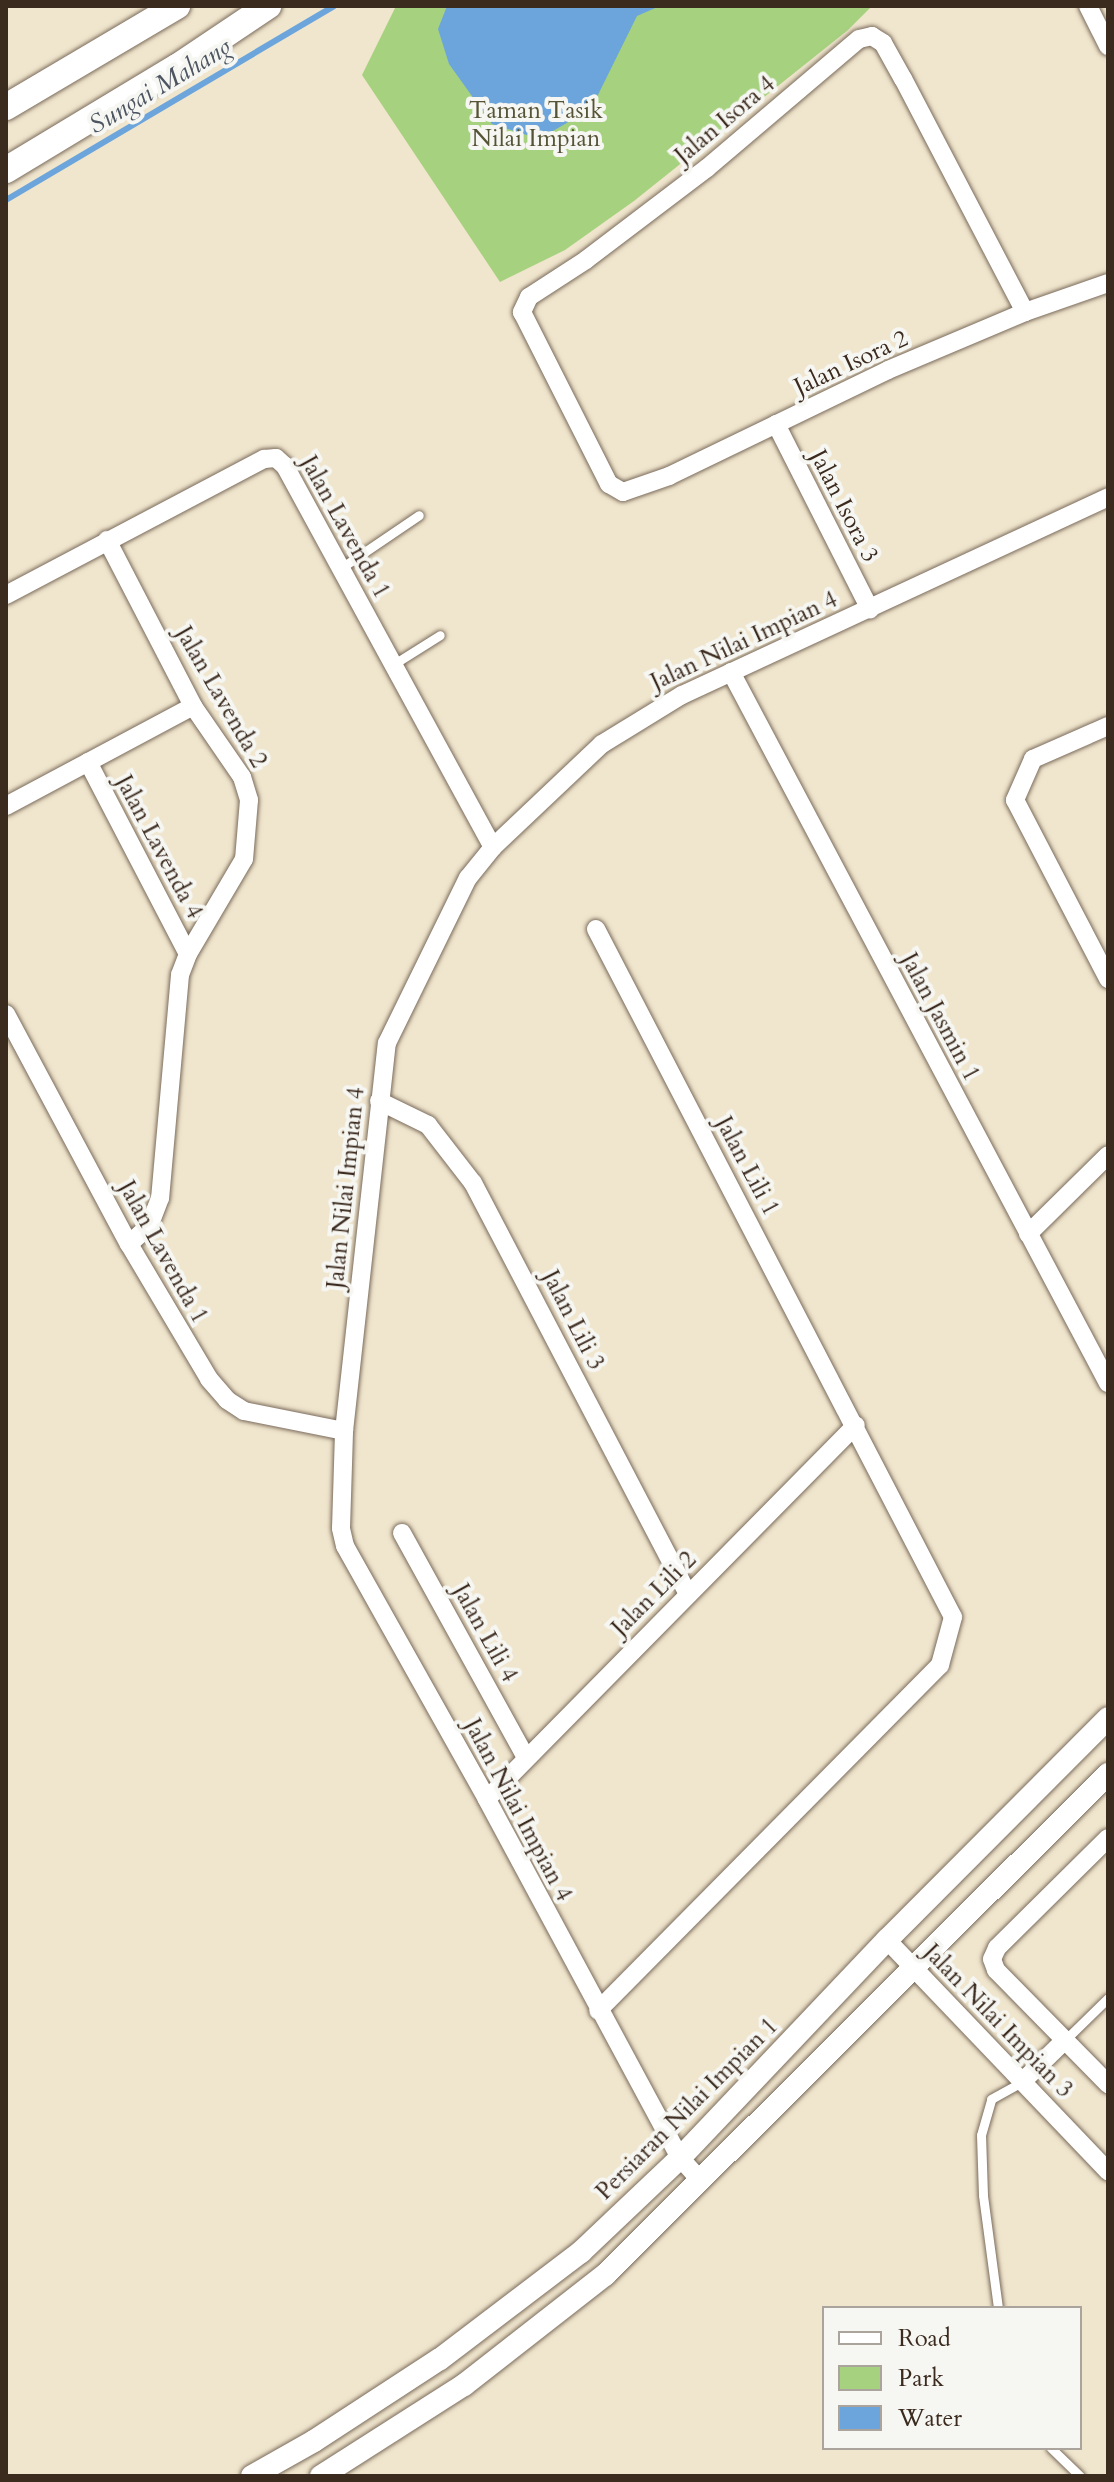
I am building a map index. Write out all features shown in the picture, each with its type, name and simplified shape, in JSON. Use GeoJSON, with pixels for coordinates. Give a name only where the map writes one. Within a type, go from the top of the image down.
{"type":"FeatureCollection","features":[{"type":"Feature","properties":{"kind":"main road"},"geometry":{"type":"LineString","coordinates":[[6,107],[177,6]]}},
{"type":"Feature","properties":{"kind":"main road"},"geometry":{"type":"LineString","coordinates":[[6,170],[177,67],[268,6]]}},
{"type":"Feature","properties":{"kind":"street"},"geometry":{"type":"LineString","coordinates":[[1088,6],[1108,46]]}},
{"type":"Feature","properties":{"kind":"street","name":"Jalan Isora 4"},"geometry":{"type":"LineString","coordinates":[[617,491],[609,484],[524,317],[525,301],[586,260],[707,168],[865,36],[872,36],[883,43],[1025,312]]}},
{"type":"Feature","properties":{"kind":"street","name":"Jalan Isora 2"},"geometry":{"type":"LineString","coordinates":[[617,491],[628,492],[669,476],[888,370],[1025,312],[1108,283]]}},
{"type":"Feature","properties":{"kind":"street","name":"Jalan Isora 3"},"geometry":{"type":"LineString","coordinates":[[776,424],[870,609]]}},
{"type":"Feature","properties":{"kind":"street","name":"Jalan Lavenda 1"},"geometry":{"type":"LineString","coordinates":[[6,595],[264,459],[276,458],[285,466],[493,847]]}},
{"type":"Feature","properties":{"kind":"street","name":"Jalan Nilai Impian 4"},"geometry":{"type":"LineString","coordinates":[[701,2181],[680,2158],[598,2011],[487,1799],[345,1546],[341,1528],[344,1431],[387,1043],[458,895],[493,847],[602,744],[655,709],[1108,497]]}},
{"type":"Feature","properties":{"kind":"street","name":"Jalan Lavenda 2"},"geometry":{"type":"LineString","coordinates":[[107,540],[193,706],[242,777],[249,800],[244,859],[188,954],[178,989],[160,1198],[149,1226],[129,1244]]}},
{"type":"Feature","properties":{"kind":"street","name":"Jalan Jasmin 1"},"geometry":{"type":"LineString","coordinates":[[731,672],[1108,1383]]}},
{"type":"Feature","properties":{"kind":"street"},"geometry":{"type":"LineString","coordinates":[[6,806],[193,706]]}},
{"type":"Feature","properties":{"kind":"street"},"geometry":{"type":"LineString","coordinates":[[1108,726],[1033,759],[1015,800],[1108,979]]}},
{"type":"Feature","properties":{"kind":"street","name":"Jalan Lavenda 4"},"geometry":{"type":"LineString","coordinates":[[88,762],[188,954]]}},
{"type":"Feature","properties":{"kind":"street","name":"Jalan Lili 1"},"geometry":{"type":"LineString","coordinates":[[596,929],[953,1613],[943,1662],[598,2011]]}},
{"type":"Feature","properties":{"kind":"street","name":"Jalan Lavenda 1"},"geometry":{"type":"LineString","coordinates":[[6,1014],[129,1244],[191,1351],[227,1400],[261,1417],[344,1431]]}},
{"type":"Feature","properties":{"kind":"street","name":"Jalan Lili 3"},"geometry":{"type":"LineString","coordinates":[[379,1101],[428,1125],[473,1183],[688,1594]]}},
{"type":"Feature","properties":{"kind":"street"},"geometry":{"type":"LineString","coordinates":[[1028,1234],[1108,1155]]}},
{"type":"Feature","properties":{"kind":"street","name":"Jalan Lili 2"},"geometry":{"type":"LineString","coordinates":[[487,1799],[525,1756],[856,1425]]}},
{"type":"Feature","properties":{"kind":"street","name":"Jalan Lili 4"},"geometry":{"type":"LineString","coordinates":[[402,1533],[525,1756]]}},
{"type":"Feature","properties":{"kind":"street","name":"Persiaran Nilai Impian 1"},"geometry":{"type":"LineString","coordinates":[[252,2476],[314,2441],[440,2359],[581,2252],[680,2158],[887,1940],[1108,1718]]}},
{"type":"Feature","properties":{"kind":"street"},"geometry":{"type":"LineString","coordinates":[[321,2476],[464,2385],[605,2275],[1108,1774]]}},
{"type":"Feature","properties":{"kind":"street"},"geometry":{"type":"LineString","coordinates":[[1108,1838],[993,1953],[996,1970],[1108,2084]]}},
{"type":"Feature","properties":{"kind":"street","name":"Jalan Nilai Impian 3"},"geometry":{"type":"LineString","coordinates":[[887,1940],[1108,2171]]}},
{"type":"Feature","properties":{"kind":"street"},"geometry":{"type":"LineString","coordinates":[[1023,2081],[1065,2040]]}},
{"type":"Feature","properties":{"kind":"lane"},"geometry":{"type":"LineString","coordinates":[[341,568],[419,515]]}},
{"type":"Feature","properties":{"kind":"lane"},"geometry":{"type":"LineString","coordinates":[[394,664],[440,635]]}},
{"type":"Feature","properties":{"kind":"lane"},"geometry":{"type":"LineString","coordinates":[[1065,2040],[1108,1998]]}},
{"type":"Feature","properties":{"kind":"lane"},"geometry":{"type":"LineString","coordinates":[[998,2306],[983,2195],[981,2135],[991,2099],[1023,2081]]}},
{"type":"Feature","properties":{"kind":"lane"},"geometry":{"type":"LineString","coordinates":[[1053,2450],[1080,2476]]}},
{"type":"Feature","properties":{"kind":"green space","name":"Taman Tasik Nilai Impian"},"geometry":{"type":"Polygon","coordinates":[[[396,6],[872,6],[848,30],[634,201],[565,250],[500,282],[362,75],[396,6]]]}},
{"type":"Feature","properties":{"kind":"water"},"geometry":{"type":"Polygon","coordinates":[[[447,6],[660,6],[637,16],[591,109],[539,139],[492,124],[449,64],[438,29],[447,6]]]}},
{"type":"Feature","properties":{"kind":"waterway","name":"Sungai Mahang"},"geometry":{"type":"LineString","coordinates":[[6,200],[334,6]]}}]}
